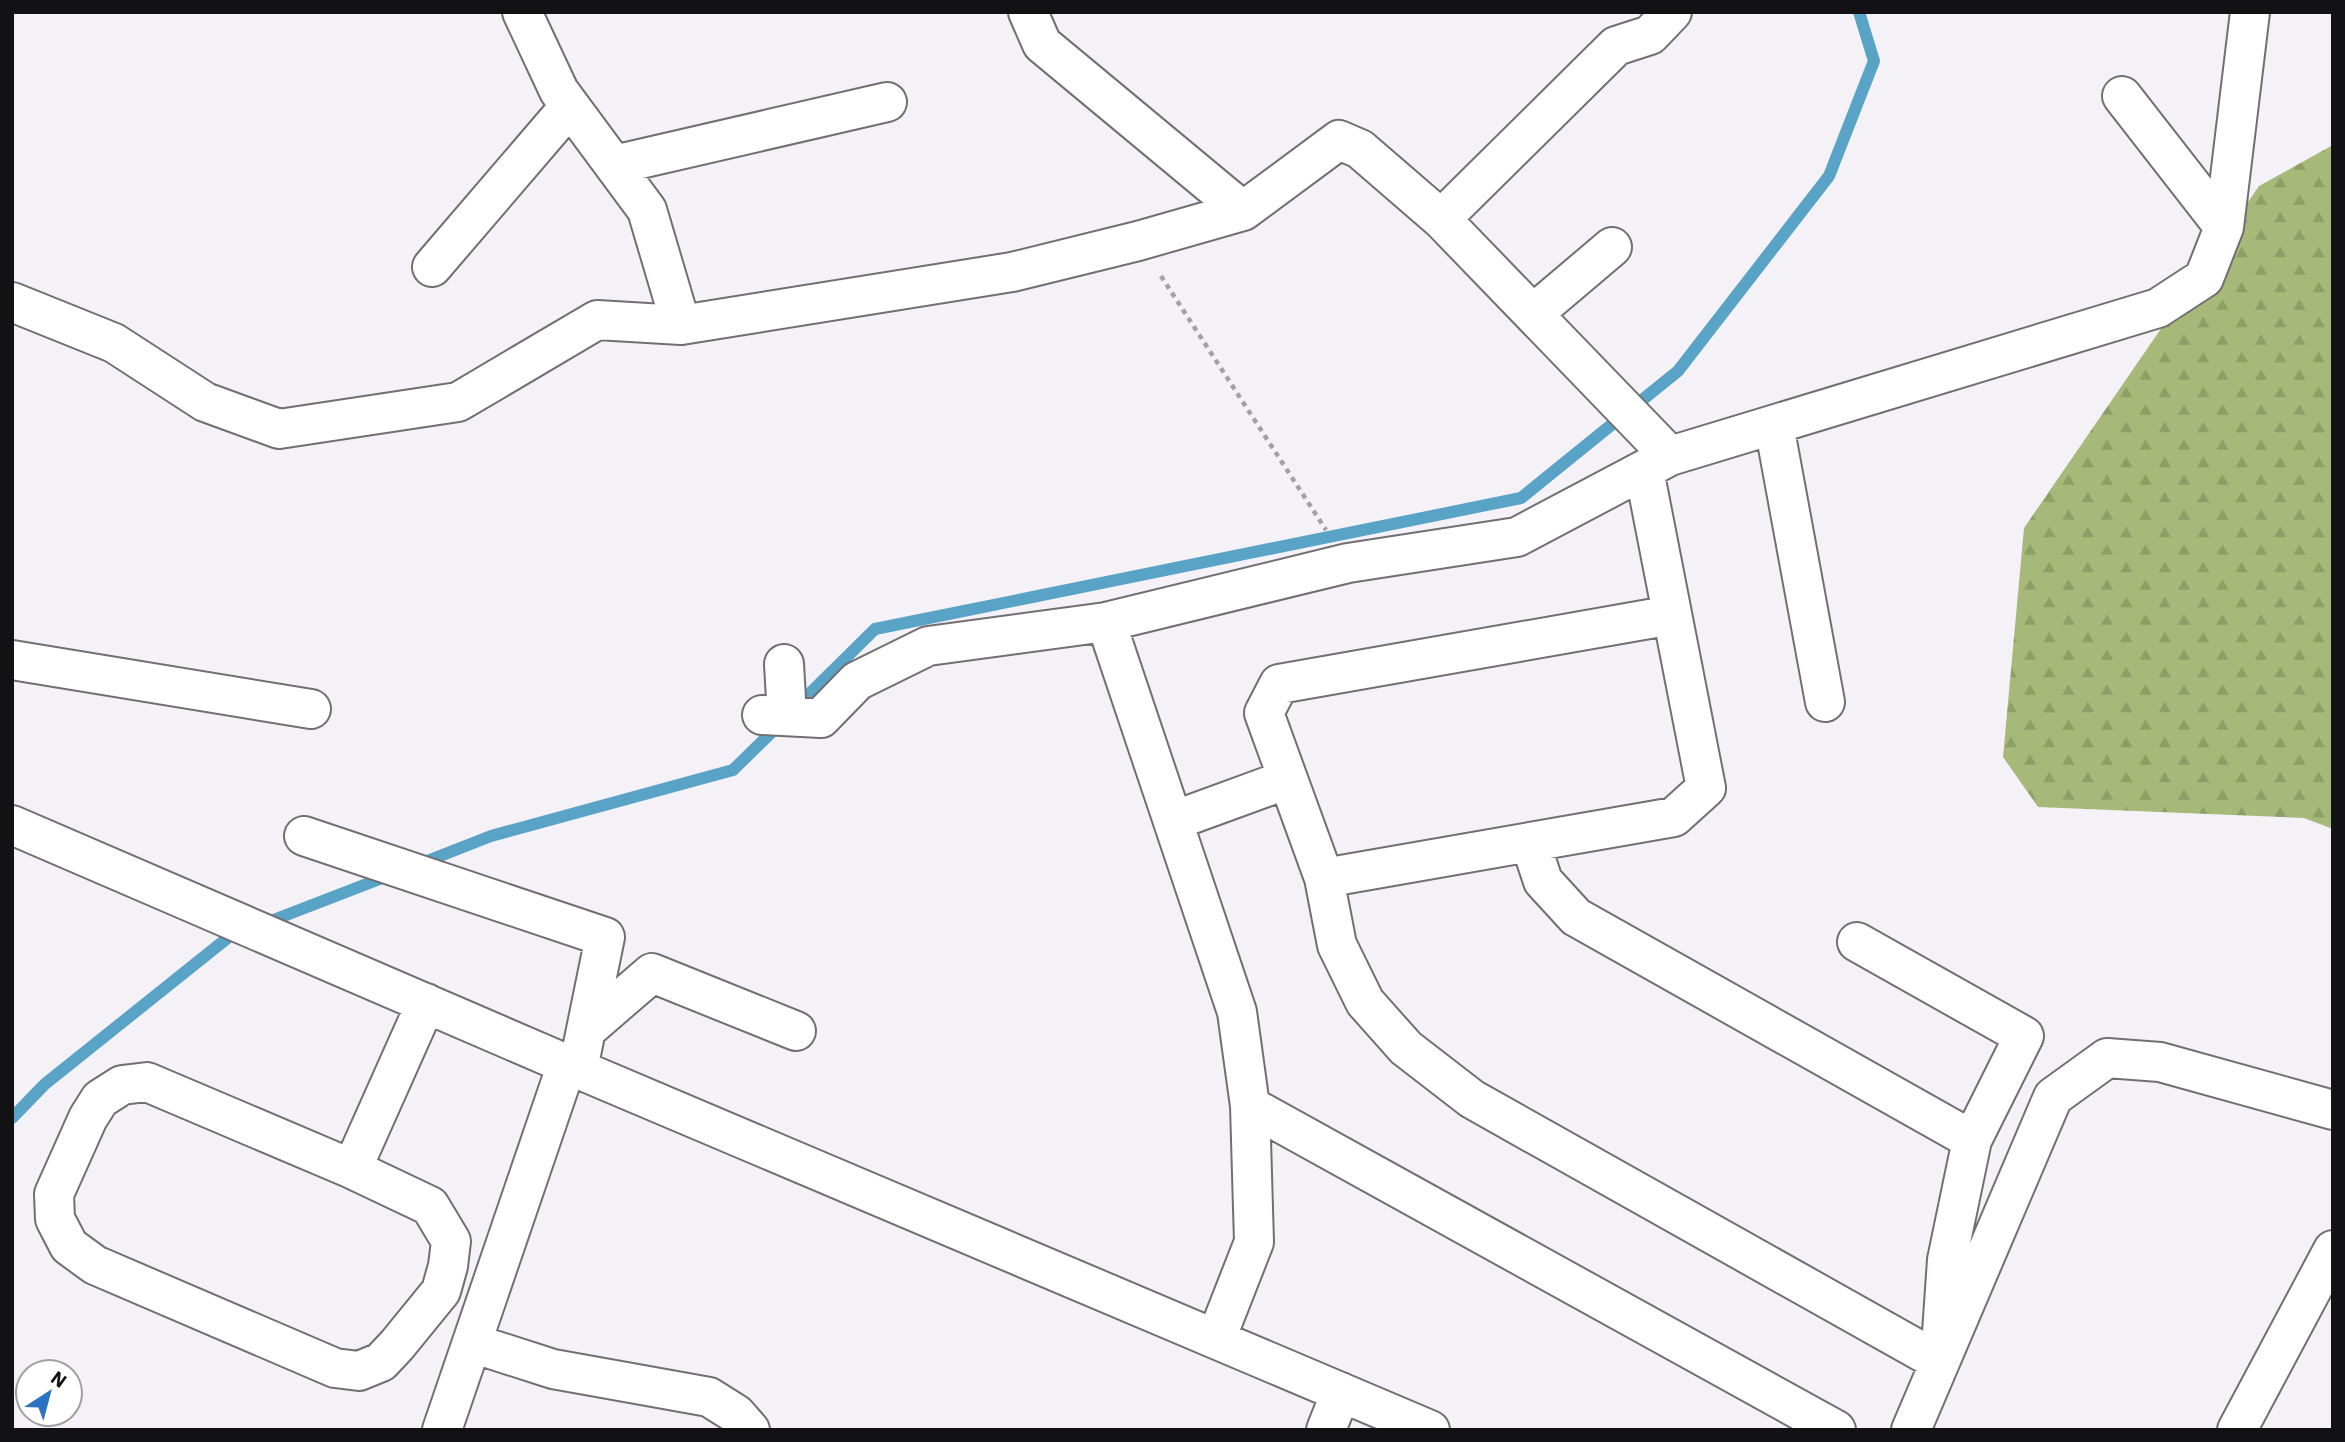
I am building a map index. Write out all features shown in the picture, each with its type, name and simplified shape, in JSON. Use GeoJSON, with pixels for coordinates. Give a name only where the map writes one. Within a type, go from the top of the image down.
{"type":"FeatureCollection","features":[{"type":"Feature","properties":{"kind":"street"},"geometry":{"type":"LineString","coordinates":[[522,12],[559,90],[647,210],[681,325]]}},
{"type":"Feature","properties":{"kind":"street"},"geometry":{"type":"LineString","coordinates":[[1028,12],[1042,44],[1243,211]]}},
{"type":"Feature","properties":{"kind":"street"},"geometry":{"type":"LineString","coordinates":[[1441,219],[1616,46],[1650,35],[1672,12]]}},
{"type":"Feature","properties":{"kind":"street"},"geometry":{"type":"LineString","coordinates":[[784,664],[774,716],[821,718],[857,681],[928,646],[1105,622],[1348,563],[1517,537],[1657,463],[2158,308],[2204,278],[2224,227],[2250,12]]}},
{"type":"Feature","properties":{"kind":"street"},"geometry":{"type":"LineString","coordinates":[[2122,96],[2224,227]]}},
{"type":"Feature","properties":{"kind":"street"},"geometry":{"type":"LineString","coordinates":[[614,165],[887,102]]}},
{"type":"Feature","properties":{"kind":"street"},"geometry":{"type":"LineString","coordinates":[[432,267],[570,106]]}},
{"type":"Feature","properties":{"kind":"street"},"geometry":{"type":"LineString","coordinates":[[12,302],[114,343],[205,402],[279,429],[458,402],[597,320],[681,325],[1012,272],[1138,241],[1243,211],[1339,140],[1360,149],[1441,219],[1533,314],[1657,463],[1672,615],[1706,788],[1674,817],[1324,878]]}},
{"type":"Feature","properties":{"kind":"street"},"geometry":{"type":"LineString","coordinates":[[1533,314],[1612,247]]}},
{"type":"Feature","properties":{"kind":"street"},"geometry":{"type":"LineString","coordinates":[[1774,425],[1825,702]]}},
{"type":"Feature","properties":{"kind":"street"},"geometry":{"type":"LineString","coordinates":[[1672,615],[1279,684],[1264,713],[1324,878],[1337,945],[1365,1002],[1406,1048],[1472,1098],[1940,1362]]}},
{"type":"Feature","properties":{"kind":"street"},"geometry":{"type":"LineString","coordinates":[[1105,622],[1237,1012],[1250,1106],[1254,1242],[1216,1339]]}},
{"type":"Feature","properties":{"kind":"street"},"geometry":{"type":"LineString","coordinates":[[12,660],[311,709]]}},
{"type":"Feature","properties":{"kind":"street"},"geometry":{"type":"LineString","coordinates":[[1173,821],[1288,779]]}},
{"type":"Feature","properties":{"kind":"street"},"geometry":{"type":"LineString","coordinates":[[12,825],[1430,1430]]}},
{"type":"Feature","properties":{"kind":"street"},"geometry":{"type":"LineString","coordinates":[[304,836],[605,937],[586,1030],[506,1242],[442,1430]]}},
{"type":"Feature","properties":{"kind":"street"},"geometry":{"type":"LineString","coordinates":[[1530,842],[1543,881],[1576,917],[1972,1140]]}},
{"type":"Feature","properties":{"kind":"street"},"geometry":{"type":"LineString","coordinates":[[1857,942],[2024,1036],[1972,1140],[1947,1260],[1940,1362]]}},
{"type":"Feature","properties":{"kind":"street"},"geometry":{"type":"LineString","coordinates":[[586,1030],[652,973],[796,1031]]}},
{"type":"Feature","properties":{"kind":"street"},"geometry":{"type":"LineString","coordinates":[[352,1169],[426,1003]]}},
{"type":"Feature","properties":{"kind":"street"},"geometry":{"type":"LineString","coordinates":[[1911,1430],[2053,1097],[2107,1058],[2160,1062],[2333,1110]]}},
{"type":"Feature","properties":{"kind":"street"},"geometry":{"type":"LineString","coordinates":[[430,1206],[451,1241],[441,1291],[381,1362],[359,1371],[335,1368],[95,1265],[69,1246],[55,1219],[54,1194],[88,1118],[100,1099],[122,1085],[147,1082],[352,1169],[506,1242]]}},
{"type":"Feature","properties":{"kind":"street"},"geometry":{"type":"LineString","coordinates":[[1250,1106],[1836,1430]]}},
{"type":"Feature","properties":{"kind":"street"},"geometry":{"type":"LineString","coordinates":[[2237,1430],[2333,1250]]}},
{"type":"Feature","properties":{"kind":"street"},"geometry":{"type":"LineString","coordinates":[[472,1343],[553,1369],[709,1397],[736,1414],[750,1430]]}},
{"type":"Feature","properties":{"kind":"street"},"geometry":{"type":"LineString","coordinates":[[1326,1430],[1341,1392]]}},
{"type":"Feature","properties":{"kind":"path"},"geometry":{"type":"LineString","coordinates":[[1138,241],[1348,563]]}},
{"type":"Feature","properties":{"kind":"green space"},"geometry":{"type":"Polygon","coordinates":[[[2333,145],[2333,829],[2304,818],[2038,807],[2003,757],[2024,528],[2259,186],[2333,145]]]}},
{"type":"Feature","properties":{"kind":"waterway"},"geometry":{"type":"LineString","coordinates":[[794,709],[875,629],[1521,498],[1678,371],[1829,176],[1874,61],[1859,12]]}},
{"type":"Feature","properties":{"kind":"waterway"},"geometry":{"type":"LineString","coordinates":[[417,865],[491,836],[733,770],[779,725]]}},
{"type":"Feature","properties":{"kind":"waterway"},"geometry":{"type":"LineString","coordinates":[[263,924],[390,875]]}},
{"type":"Feature","properties":{"kind":"waterway"},"geometry":{"type":"LineString","coordinates":[[12,1118],[45,1084],[230,936],[240,933]]}}]}
